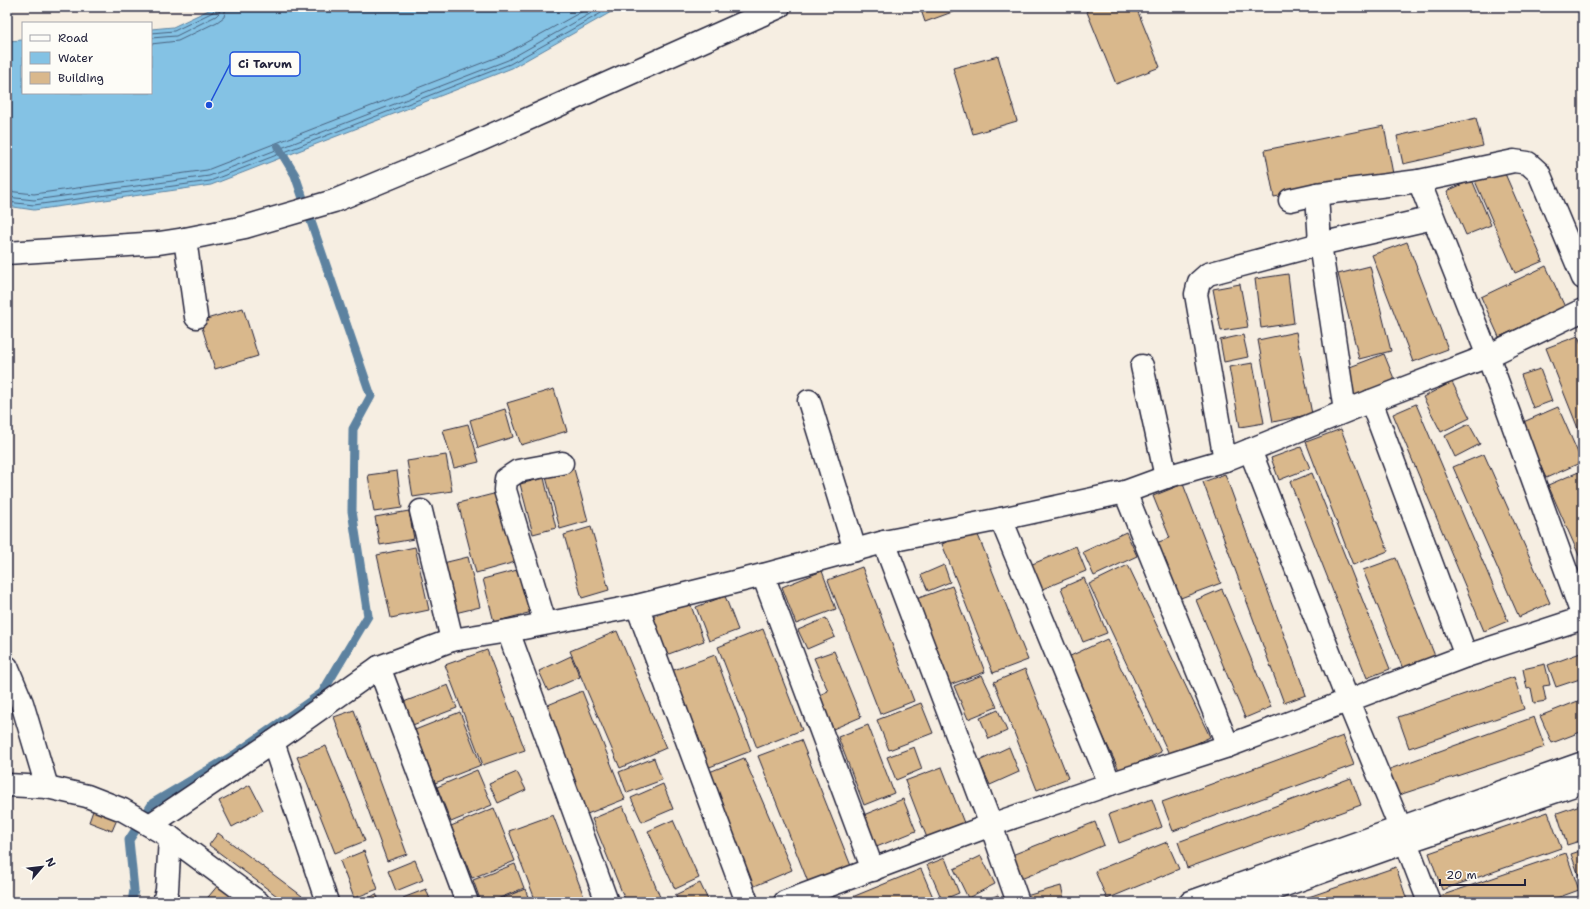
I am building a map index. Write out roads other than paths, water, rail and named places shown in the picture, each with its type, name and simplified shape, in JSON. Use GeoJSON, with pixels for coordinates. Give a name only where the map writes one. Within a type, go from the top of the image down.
{"type":"FeatureCollection","features":[{"type":"Feature","properties":{"kind":"street"},"geometry":{"type":"LineString","coordinates":[[7,253],[159,243],[185,239],[245,227],[334,201],[467,146],[779,7]]}},
{"type":"Feature","properties":{"kind":"street"},"geometry":{"type":"LineString","coordinates":[[1290,200],[1317,194],[1419,181],[1514,161],[1528,163],[1539,173],[1583,278]]}},
{"type":"Feature","properties":{"kind":"street"},"geometry":{"type":"LineString","coordinates":[[785,902],[991,825],[1110,784],[1228,746],[1466,656],[1583,618],[1488,356],[1432,218],[1419,181]]}},
{"type":"Feature","properties":{"kind":"street"},"geometry":{"type":"LineString","coordinates":[[1317,194],[1320,244],[1345,411]]}},
{"type":"Feature","properties":{"kind":"street"},"geometry":{"type":"LineString","coordinates":[[1225,460],[1196,294],[1199,282],[1208,274],[1320,244],[1432,218]]}},
{"type":"Feature","properties":{"kind":"street"},"geometry":{"type":"LineString","coordinates":[[185,239],[196,317]]}},
{"type":"Feature","properties":{"kind":"street"},"geometry":{"type":"LineString","coordinates":[[150,825],[273,742],[379,667],[452,640],[508,631],[637,606],[763,575],[884,542],[1001,519],[1125,492],[1166,477],[1225,460],[1345,411],[1488,356],[1583,310]]}},
{"type":"Feature","properties":{"kind":"street"},"geometry":{"type":"LineString","coordinates":[[1142,366],[1166,477]]}},
{"type":"Feature","properties":{"kind":"street"},"geometry":{"type":"LineString","coordinates":[[809,401],[855,550]]}},
{"type":"Feature","properties":{"kind":"street"},"geometry":{"type":"LineString","coordinates":[[1371,401],[1466,656]]}},
{"type":"Feature","properties":{"kind":"street"},"geometry":{"type":"LineString","coordinates":[[1250,450],[1348,701],[1429,902]]}},
{"type":"Feature","properties":{"kind":"street"},"geometry":{"type":"LineString","coordinates":[[546,623],[505,490],[506,479],[518,471],[562,463]]}},
{"type":"Feature","properties":{"kind":"street"},"geometry":{"type":"LineString","coordinates":[[1125,492],[1228,746]]}},
{"type":"Feature","properties":{"kind":"street"},"geometry":{"type":"LineString","coordinates":[[421,510],[452,640]]}},
{"type":"Feature","properties":{"kind":"street"},"geometry":{"type":"LineString","coordinates":[[1001,519],[1110,784]]}},
{"type":"Feature","properties":{"kind":"street"},"geometry":{"type":"LineString","coordinates":[[884,542],[991,825],[1018,902]]}},
{"type":"Feature","properties":{"kind":"street"},"geometry":{"type":"LineString","coordinates":[[763,575],[873,870]]}},
{"type":"Feature","properties":{"kind":"street"},"geometry":{"type":"LineString","coordinates":[[637,606],[747,902]]}},
{"type":"Feature","properties":{"kind":"street"},"geometry":{"type":"LineString","coordinates":[[508,631],[607,902]]}},
{"type":"Feature","properties":{"kind":"street"},"geometry":{"type":"LineString","coordinates":[[7,667],[22,703],[47,787]]}},
{"type":"Feature","properties":{"kind":"street"},"geometry":{"type":"LineString","coordinates":[[379,667],[467,902]]}},
{"type":"Feature","properties":{"kind":"street"},"geometry":{"type":"LineString","coordinates":[[273,742],[327,902]]}},
{"type":"Feature","properties":{"kind":"street"},"geometry":{"type":"LineString","coordinates":[[1191,902],[1260,886],[1403,835],[1570,780],[1583,763]]}},
{"type":"Feature","properties":{"kind":"street"},"geometry":{"type":"LineString","coordinates":[[7,785],[47,787],[87,796],[123,810],[170,837],[258,902]]}},
{"type":"Feature","properties":{"kind":"street"},"geometry":{"type":"LineString","coordinates":[[164,902],[167,890],[170,837]]}},
{"type":"Feature","properties":{"kind":"street"},"geometry":{"type":"LineString","coordinates":[[1237,902],[1260,886]]}},
{"type":"Feature","properties":{"kind":"water"},"geometry":{"type":"Polygon","coordinates":[[[215,7],[620,7],[512,68],[211,185],[34,210],[7,206],[7,41],[22,40],[22,94],[152,94],[152,29],[173,27],[215,7]]]}},
{"type":"Feature","properties":{"kind":"waterway"},"geometry":{"type":"LineString","coordinates":[[132,902],[134,890],[129,840],[153,803],[237,753],[322,693],[368,616],[352,511],[353,429],[371,396],[295,175],[278,147]]}},
{"type":"Feature","properties":{"kind":"place","name":"Ci Tarum"},"geometry":{"type":"Point","coordinates":[209,105]}}]}
